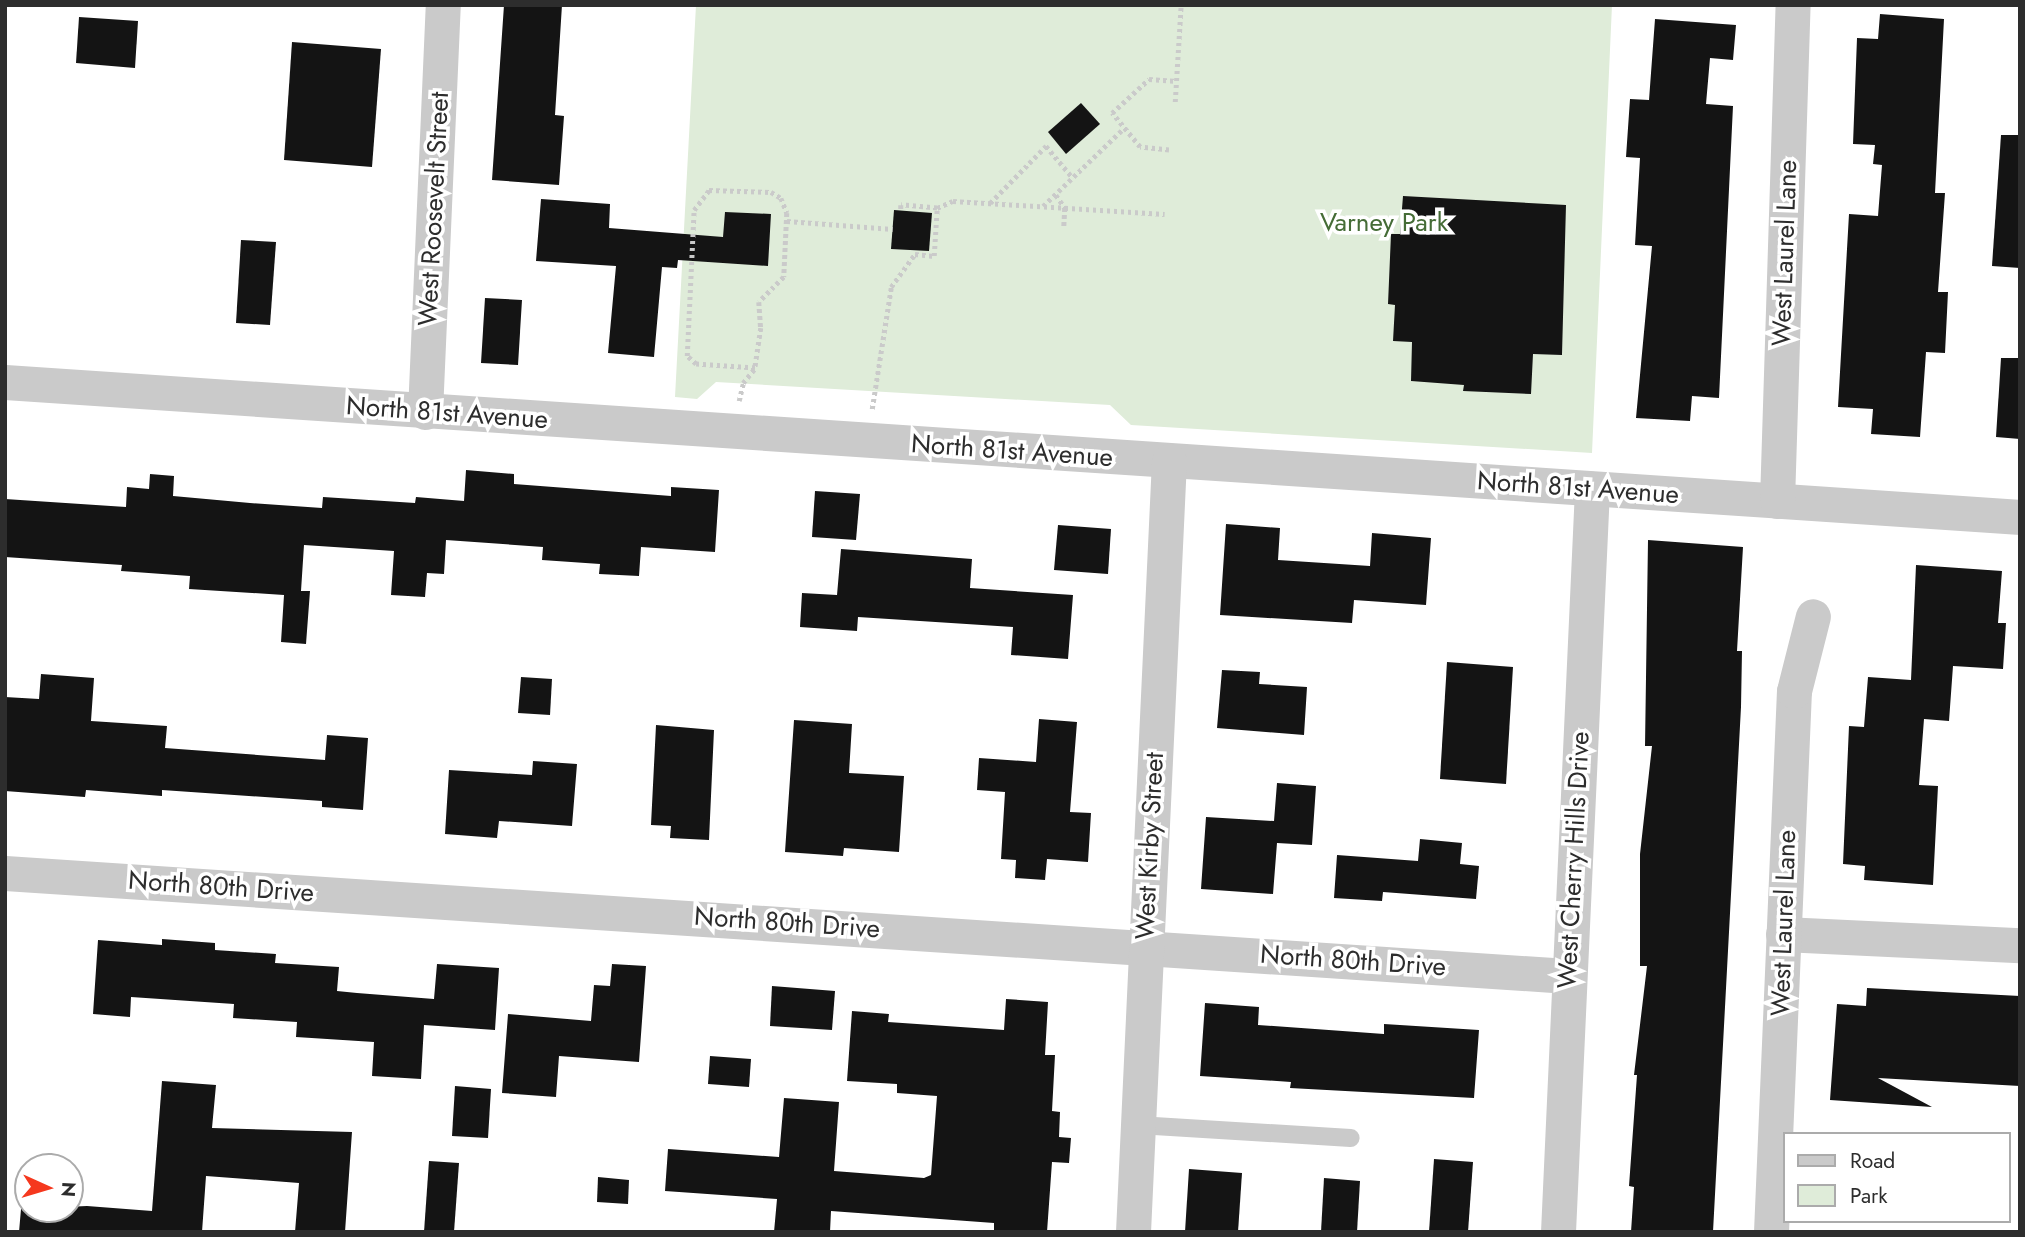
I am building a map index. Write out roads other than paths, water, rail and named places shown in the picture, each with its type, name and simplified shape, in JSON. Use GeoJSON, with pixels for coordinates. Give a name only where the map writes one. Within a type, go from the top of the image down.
{"type":"FeatureCollection","features":[{"type":"Feature","properties":{"kind":"street","name":"West Roosevelt Street"},"geometry":{"type":"LineString","coordinates":[[425,412],[443,5]]}},
{"type":"Feature","properties":{"kind":"street","name":"West Laurel Lane"},"geometry":{"type":"LineString","coordinates":[[1777,501],[1793,5]]}},
{"type":"Feature","properties":{"kind":"street","name":"North 81st Avenue"},"geometry":{"type":"LineString","coordinates":[[5,383],[2020,517]]}},
{"type":"Feature","properties":{"kind":"street","name":"West Kirby Street"},"geometry":{"type":"LineString","coordinates":[[1133,1232],[1169,461]]}},
{"type":"Feature","properties":{"kind":"street","name":"West Cherry Hills Drive"},"geometry":{"type":"LineString","coordinates":[[1558,1232],[1592,489]]}},
{"type":"Feature","properties":{"kind":"street","name":"West Laurel Lane"},"geometry":{"type":"LineString","coordinates":[[1771,1232],[1794,691],[1813,617]]}},
{"type":"Feature","properties":{"kind":"street","name":"North 80th Drive"},"geometry":{"type":"LineString","coordinates":[[5,873],[1569,976]]}},
{"type":"Feature","properties":{"kind":"street"},"geometry":{"type":"LineString","coordinates":[[1783,934],[2020,945]]}},
{"type":"Feature","properties":{"kind":"lane"},"geometry":{"type":"LineString","coordinates":[[1138,1125],[1351,1138]]}},
{"type":"Feature","properties":{"kind":"park label","name":"Varney Park"},"geometry":{"type":"Point","coordinates":[1384,223]}}]}
